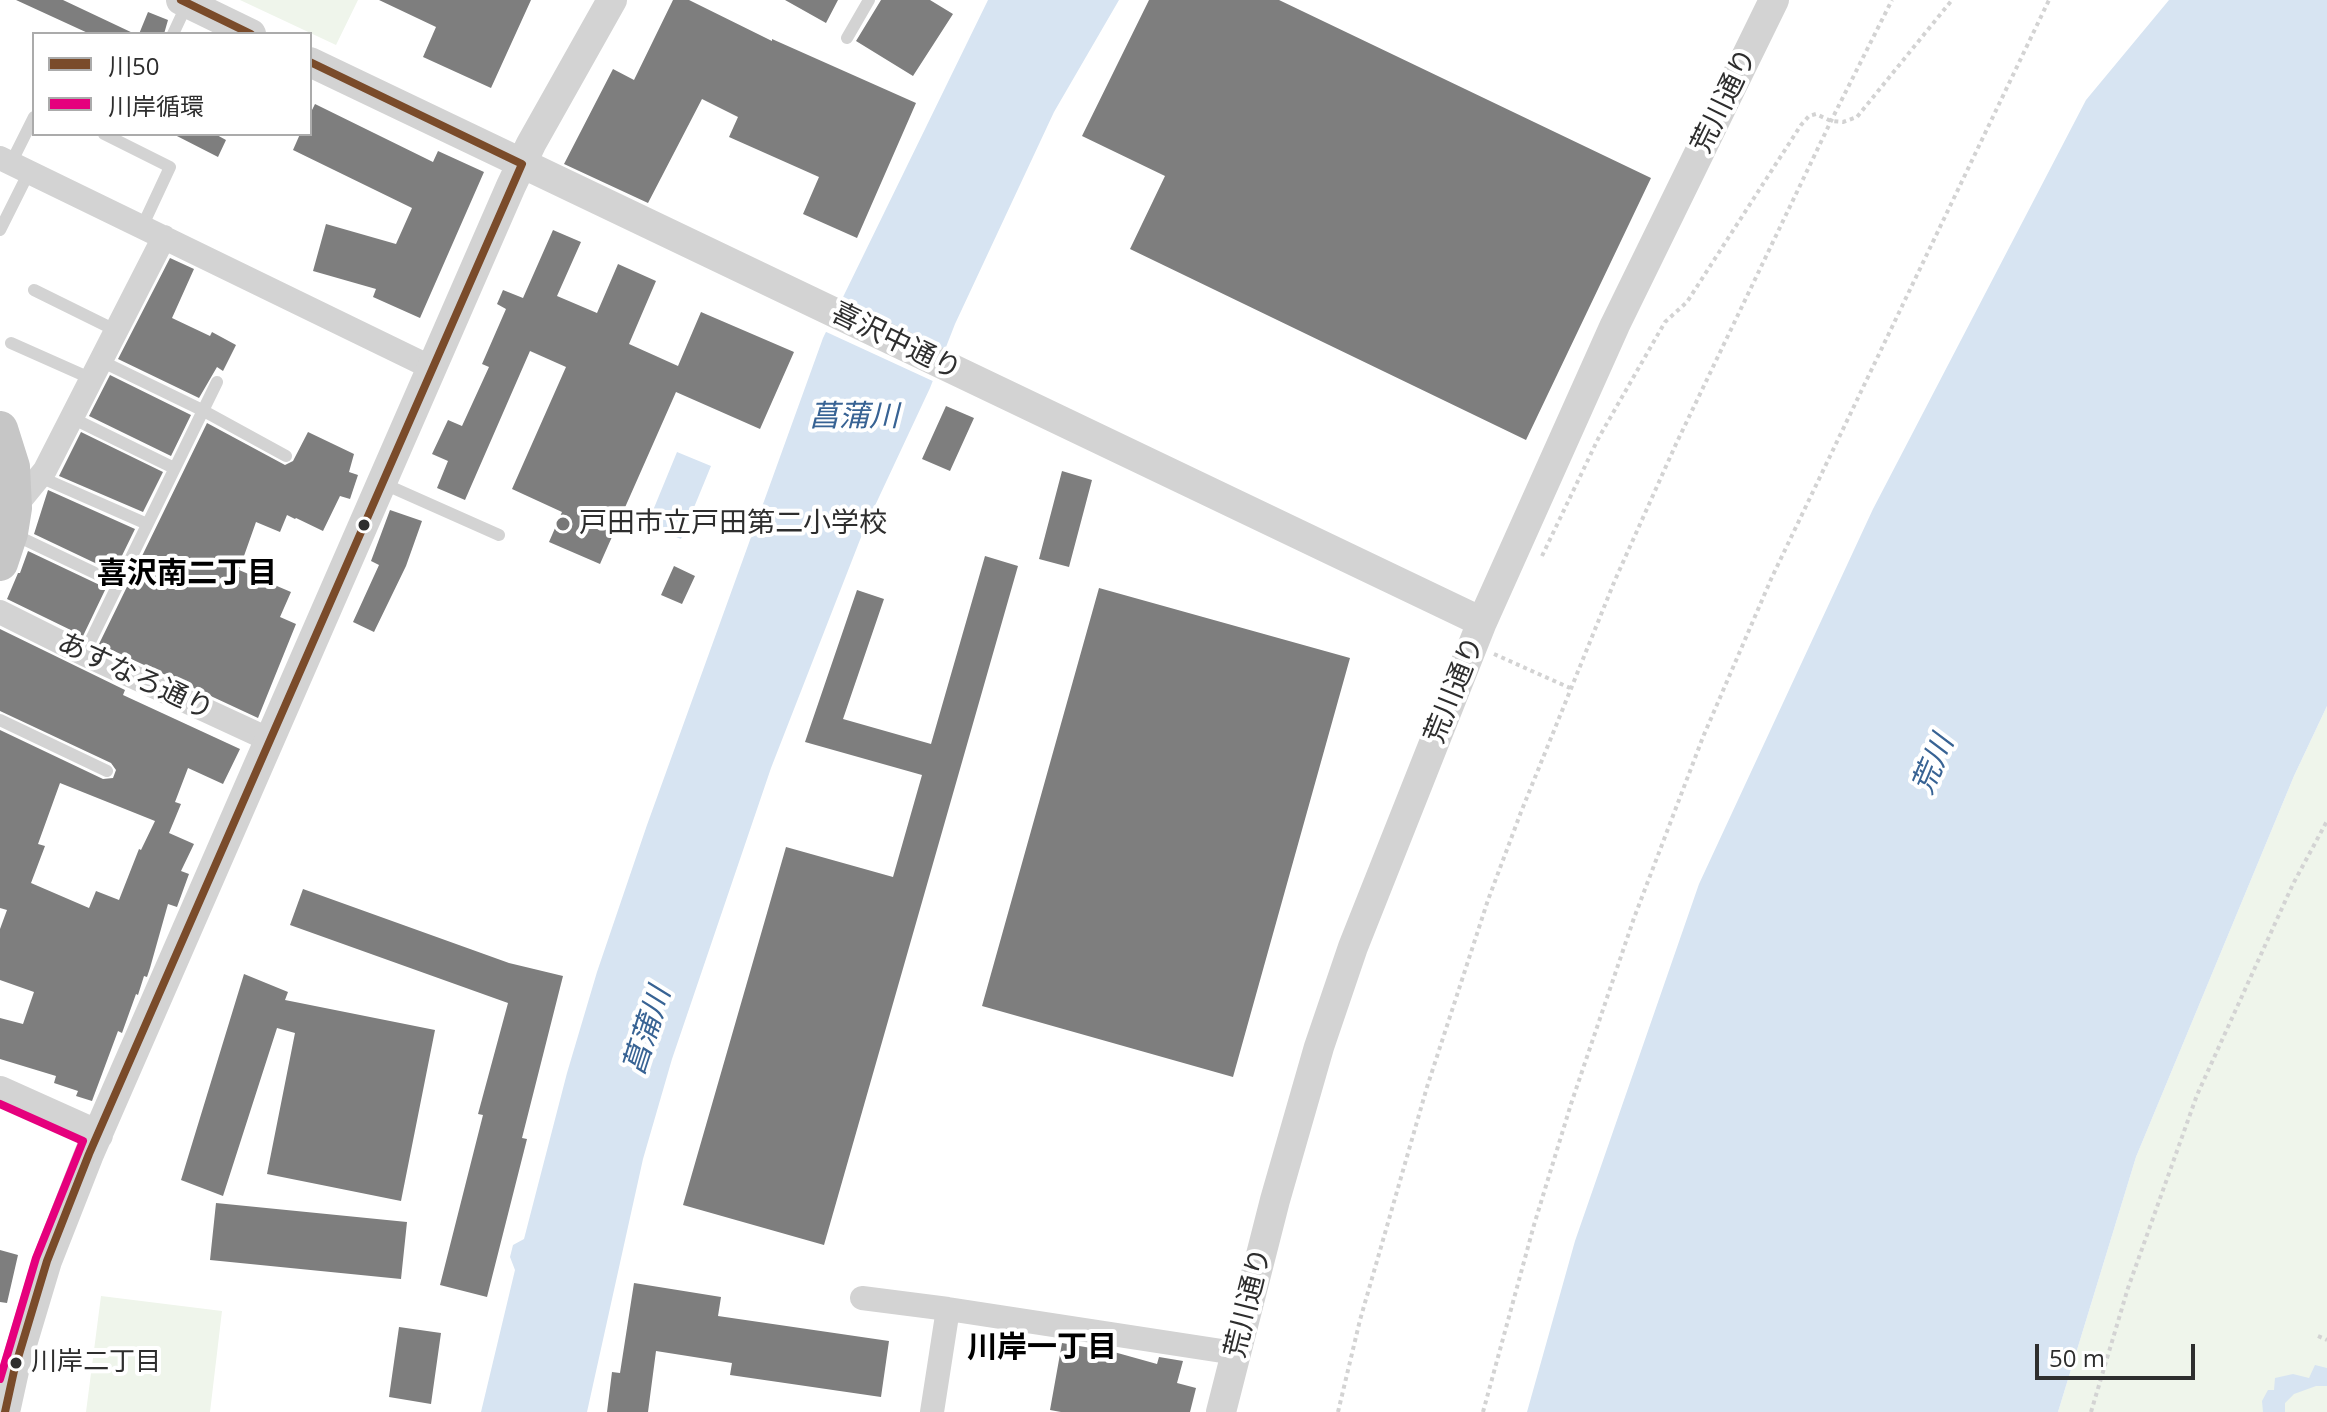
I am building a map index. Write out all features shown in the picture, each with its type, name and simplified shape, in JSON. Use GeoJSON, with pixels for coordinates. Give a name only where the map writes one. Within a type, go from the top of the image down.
{"type":"FeatureCollection","features":[{"type":"Feature","properties":{"kind":"main road"},"geometry":{"type":"LineString","coordinates":[[0,429],[12,467],[8,535]]}},
{"type":"Feature","properties":{"kind":"street"},"geometry":{"type":"LineString","coordinates":[[5,1412],[47,1261],[98,1135],[522,164],[612,0]]}},
{"type":"Feature","properties":{"kind":"street","name":"荒川通り"},"geometry":{"type":"LineString","coordinates":[[1221,1412],[1293,1139],[1348,961],[1478,634],[1615,325],[1774,0]]}},
{"type":"Feature","properties":{"kind":"street"},"geometry":{"type":"LineString","coordinates":[[184,2],[245,32]]}},
{"type":"Feature","properties":{"kind":"street","name":"喜沢中通り"},"geometry":{"type":"LineString","coordinates":[[312,63],[949,368],[1478,634]]}},
{"type":"Feature","properties":{"kind":"street"},"geometry":{"type":"LineString","coordinates":[[13,165],[432,368]]}},
{"type":"Feature","properties":{"kind":"street"},"geometry":{"type":"LineString","coordinates":[[8,535],[117,331],[153,232]]}},
{"type":"Feature","properties":{"kind":"street","name":"あすなろ通り"},"geometry":{"type":"LineString","coordinates":[[0,612],[270,740]]}},
{"type":"Feature","properties":{"kind":"street"},"geometry":{"type":"LineString","coordinates":[[0,1091],[98,1135]]}},
{"type":"Feature","properties":{"kind":"street"},"geometry":{"type":"LineString","coordinates":[[862,1298],[1235,1353]]}},
{"type":"Feature","properties":{"kind":"street"},"geometry":{"type":"LineString","coordinates":[[932,1412],[948,1309]]}},
{"type":"Feature","properties":{"kind":"lane"},"geometry":{"type":"LineString","coordinates":[[847,38],[869,0]]}},
{"type":"Feature","properties":{"kind":"lane"},"geometry":{"type":"LineString","coordinates":[[174,32],[184,2]]}},
{"type":"Feature","properties":{"kind":"lane"},"geometry":{"type":"LineString","coordinates":[[0,230],[13,165],[32,122]]}},
{"type":"Feature","properties":{"kind":"lane"},"geometry":{"type":"LineString","coordinates":[[108,136],[170,167],[153,232]]}},
{"type":"Feature","properties":{"kind":"lane"},"geometry":{"type":"LineString","coordinates":[[34,290],[117,331]]}},
{"type":"Feature","properties":{"kind":"lane"},"geometry":{"type":"LineString","coordinates":[[11,343],[97,370],[202,410],[286,456]]}},
{"type":"Feature","properties":{"kind":"lane"},"geometry":{"type":"LineString","coordinates":[[84,654],[217,382]]}},
{"type":"Feature","properties":{"kind":"lane"},"geometry":{"type":"LineString","coordinates":[[72,418],[174,468]]}},
{"type":"Feature","properties":{"kind":"lane"},"geometry":{"type":"LineString","coordinates":[[40,477],[147,524]]}},
{"type":"Feature","properties":{"kind":"lane"},"geometry":{"type":"LineString","coordinates":[[382,483],[499,535]]}},
{"type":"Feature","properties":{"kind":"lane"},"geometry":{"type":"LineString","coordinates":[[8,535],[118,584]]}},
{"type":"Feature","properties":{"kind":"lane"},"geometry":{"type":"LineString","coordinates":[[0,720],[107,771]]}},
{"type":"Feature","properties":{"kind":"path"},"geometry":{"type":"LineString","coordinates":[[1338,1412],[1360,1320],[1432,1072],[1488,900],[1570,688],[1676,444],[1892,0]]}},
{"type":"Feature","properties":{"kind":"path"},"geometry":{"type":"LineString","coordinates":[[1540,560],[1598,439],[1665,322],[1687,302],[1801,125],[1809,116],[1816,114],[1831,121],[1843,122],[1857,117],[1952,0]]}},
{"type":"Feature","properties":{"kind":"path"},"geometry":{"type":"LineString","coordinates":[[1483,1412],[1571,1104],[1634,918],[1703,737],[1784,550],[2049,0]]}},
{"type":"Feature","properties":{"kind":"path"},"geometry":{"type":"LineString","coordinates":[[1478,634],[1570,688]]}},
{"type":"Feature","properties":{"kind":"path"},"geometry":{"type":"LineString","coordinates":[[2091,1412],[2128,1288],[2197,1095],[2293,884],[2327,821]]}},
{"type":"Feature","properties":{"kind":"path"},"geometry":{"type":"LineString","coordinates":[[2318,1336],[2327,1340]]}},
{"type":"Feature","properties":{"kind":"shaded area"},"geometry":{"type":"Polygon","coordinates":[[[240,0],[358,0],[336,45],[240,0]]]}},
{"type":"Feature","properties":{"kind":"shaded area"},"geometry":{"type":"Polygon","coordinates":[[[2327,706],[2327,1412],[2058,1412],[2136,1157],[2294,776],[2327,706]]]}},
{"type":"Feature","properties":{"kind":"shaded area"},"geometry":{"type":"Polygon","coordinates":[[[101,1296],[222,1311],[210,1412],[86,1412],[101,1296]]]}},
{"type":"Feature","properties":{"kind":"water","name":"菖蒲川"},"geometry":{"type":"Polygon","coordinates":[[[988,0],[1119,0],[1054,112],[955,324],[930,388],[865,527],[771,768],[672,1059],[643,1159],[587,1412],[481,1412],[515,1270],[510,1257],[513,1245],[524,1239],[597,972],[647,825],[823,338],[988,0]]]}},
{"type":"Feature","properties":{"kind":"water","name":"荒川"},"geometry":{"type":"Polygon","coordinates":[[[2169,0],[2327,0],[2327,706],[2294,776],[2136,1157],[2058,1412],[1527,1412],[1575,1241],[1699,884],[1873,509],[2086,100],[2169,0]]]}},
{"type":"Feature","properties":{"kind":"water"},"geometry":{"type":"Polygon","coordinates":[[[677,452],[711,466],[681,539],[647,525],[677,452]]]}},
{"type":"Feature","properties":{"kind":"water"},"geometry":{"type":"Polygon","coordinates":[[[2315,1365],[2327,1368],[2327,1386],[2316,1386],[2294,1394],[2285,1403],[2285,1412],[2263,1412],[2262,1401],[2268,1390],[2274,1390],[2275,1378],[2293,1374],[2309,1378],[2315,1365]]]}},
{"type":"Feature","properties":{"kind":"pier"},"geometry":{"type":"Polygon","coordinates":[[[837,300],[948,354],[937,383],[822,330],[837,300]]]}},
{"type":"Feature","properties":{"kind":"building"},"geometry":{"type":"Polygon","coordinates":[[[16,0],[63,0],[131,32],[86,32],[16,0]]]}},
{"type":"Feature","properties":{"kind":"building"},"geometry":{"type":"Polygon","coordinates":[[[379,0],[531,0],[491,88],[423,57],[436,27],[379,0]]]}},
{"type":"Feature","properties":{"kind":"building"},"geometry":{"type":"Polygon","coordinates":[[[673,0],[689,0],[772,41],[916,103],[857,238],[803,214],[819,177],[729,137],[738,117],[702,99],[648,203],[564,164],[613,69],[634,80],[673,0]]]}},
{"type":"Feature","properties":{"kind":"building"},"geometry":{"type":"Polygon","coordinates":[[[785,0],[838,0],[826,23],[785,0]]]}},
{"type":"Feature","properties":{"kind":"building"},"geometry":{"type":"Polygon","coordinates":[[[881,0],[930,0],[953,14],[913,76],[856,41],[881,0]]]}},
{"type":"Feature","properties":{"kind":"building"},"geometry":{"type":"Polygon","coordinates":[[[1149,0],[1279,0],[1651,178],[1526,440],[1130,249],[1165,176],[1082,136],[1149,0]]]}},
{"type":"Feature","properties":{"kind":"building"},"geometry":{"type":"Polygon","coordinates":[[[148,12],[168,20],[165,32],[140,32],[148,12]]]}},
{"type":"Feature","properties":{"kind":"building"},"geometry":{"type":"Polygon","coordinates":[[[315,104],[433,162],[438,151],[484,172],[420,318],[373,297],[376,289],[313,271],[326,224],[396,244],[412,208],[293,150],[299,136],[312,136],[312,110],[315,104]]]}},
{"type":"Feature","properties":{"kind":"building"},"geometry":{"type":"Polygon","coordinates":[[[177,136],[219,136],[226,140],[218,157],[177,136]]]}},
{"type":"Feature","properties":{"kind":"building"},"geometry":{"type":"Polygon","coordinates":[[[553,230],[581,242],[557,296],[597,313],[618,264],[656,281],[629,344],[678,366],[701,312],[794,352],[760,429],[676,392],[600,564],[549,542],[562,512],[512,489],[566,367],[530,351],[465,500],[437,488],[448,461],[432,454],[448,420],[462,426],[489,367],[482,364],[506,309],[497,304],[503,290],[523,298],[553,230]]]}},
{"type":"Feature","properties":{"kind":"building"},"geometry":{"type":"Polygon","coordinates":[[[170,258],[194,269],[172,318],[210,336],[212,332],[236,345],[223,371],[217,367],[199,398],[118,359],[170,258]]]}},
{"type":"Feature","properties":{"kind":"building"},"geometry":{"type":"Polygon","coordinates":[[[110,375],[191,415],[171,456],[89,416],[110,375]]]}},
{"type":"Feature","properties":{"kind":"building"},"geometry":{"type":"Polygon","coordinates":[[[946,406],[974,418],[950,471],[922,459],[946,406]]]}},
{"type":"Feature","properties":{"kind":"building"},"geometry":{"type":"Polygon","coordinates":[[[207,423],[285,465],[293,461],[308,432],[354,454],[349,472],[358,475],[350,499],[340,496],[323,531],[287,515],[280,532],[256,522],[239,570],[291,592],[280,617],[296,624],[258,718],[99,644],[207,423]]]}},
{"type":"Feature","properties":{"kind":"building"},"geometry":{"type":"Polygon","coordinates":[[[81,432],[163,472],[143,512],[59,476],[81,432]]]}},
{"type":"Feature","properties":{"kind":"building"},"geometry":{"type":"Polygon","coordinates":[[[1062,471],[1092,480],[1069,567],[1039,559],[1062,471]]]}},
{"type":"Feature","properties":{"kind":"building"},"geometry":{"type":"Polygon","coordinates":[[[48,490],[135,529],[114,572],[34,534],[48,490]]]}},
{"type":"Feature","properties":{"kind":"building"},"geometry":{"type":"Polygon","coordinates":[[[390,510],[422,521],[406,566],[374,632],[353,622],[379,565],[371,561],[390,510]]]}},
{"type":"Feature","properties":{"kind":"building"},"geometry":{"type":"Polygon","coordinates":[[[28,551],[106,588],[83,636],[7,599],[28,551]]]}},
{"type":"Feature","properties":{"kind":"building"},"geometry":{"type":"Polygon","coordinates":[[[985,556],[1018,566],[824,1245],[683,1205],[786,847],[893,877],[922,775],[805,742],[857,590],[884,599],[843,719],[931,744],[985,556]]]}},
{"type":"Feature","properties":{"kind":"building"},"geometry":{"type":"Polygon","coordinates":[[[674,566],[695,576],[682,604],[661,595],[674,566]]]}},
{"type":"Feature","properties":{"kind":"building"},"geometry":{"type":"Polygon","coordinates":[[[1099,588],[1350,658],[1233,1077],[982,1006],[1099,588]]]}},
{"type":"Feature","properties":{"kind":"building"},"geometry":{"type":"Polygon","coordinates":[[[0,629],[125,690],[123,695],[240,749],[223,784],[188,768],[175,802],[181,804],[169,833],[194,844],[181,871],[189,874],[177,907],[168,904],[147,977],[144,976],[122,1033],[118,1031],[92,1101],[76,1096],[78,1091],[54,1083],[56,1076],[0,1059],[0,1018],[23,1024],[34,992],[0,980],[0,929],[7,910],[0,908],[0,730],[103,779],[113,778],[116,770],[111,763],[0,711],[0,629]],[[60,783],[38,844],[45,846],[31,883],[89,908],[96,891],[119,900],[139,849],[155,821],[60,783]]]}},
{"type":"Feature","properties":{"kind":"building"},"geometry":{"type":"Polygon","coordinates":[[[303,889],[509,963],[563,976],[522,1138],[527,1139],[487,1297],[440,1285],[483,1115],[478,1114],[508,1003],[290,925],[303,889]]]}},
{"type":"Feature","properties":{"kind":"building"},"geometry":{"type":"Polygon","coordinates":[[[244,974],[288,992],[285,1000],[435,1030],[401,1201],[267,1174],[295,1033],[277,1028],[223,1196],[181,1180],[244,974]]]}},
{"type":"Feature","properties":{"kind":"building"},"geometry":{"type":"Polygon","coordinates":[[[216,1203],[407,1222],[401,1279],[210,1260],[216,1203]]]}},
{"type":"Feature","properties":{"kind":"building"},"geometry":{"type":"Polygon","coordinates":[[[0,1250],[18,1255],[7,1303],[0,1302],[0,1250]]]}},
{"type":"Feature","properties":{"kind":"building"},"geometry":{"type":"Polygon","coordinates":[[[634,1283],[721,1297],[718,1316],[889,1341],[881,1397],[730,1375],[732,1363],[656,1351],[648,1412],[607,1412],[612,1372],[620,1373],[634,1283]]]}},
{"type":"Feature","properties":{"kind":"building"},"geometry":{"type":"Polygon","coordinates":[[[399,1327],[441,1333],[431,1404],[389,1397],[399,1327]]]}},
{"type":"Feature","properties":{"kind":"building"},"geometry":{"type":"Polygon","coordinates":[[[1062,1343],[1114,1352],[1157,1364],[1159,1357],[1183,1361],[1177,1383],[1196,1388],[1190,1412],[1050,1410],[1062,1343]]]}},
{"type":"Feature","properties":{"kind":"transit line","name":"川50"},"geometry":{"type":"LineString","coordinates":[[181,0],[247,32]]}},
{"type":"Feature","properties":{"kind":"transit line","name":"川50"},"geometry":{"type":"LineString","coordinates":[[5,1412],[47,1261],[89,1154],[522,164],[312,63]]}},
{"type":"Feature","properties":{"kind":"transit line","name":"川岸循環"},"geometry":{"type":"LineString","coordinates":[[0,1104],[83,1141],[36,1258],[0,1379]]}},
{"type":"Feature","properties":{"kind":"place","name":"戸田市立戸田第二小学校"},"geometry":{"type":"Point","coordinates":[563,524]}},
{"type":"Feature","properties":{"kind":"place","name":"川岸二丁目"},"geometry":{"type":"Point","coordinates":[16,1363]}},
{"type":"Feature","properties":{"kind":"district","name":"喜沢南二丁目"},"geometry":{"type":"Point","coordinates":[187,574]}},
{"type":"Feature","properties":{"kind":"district","name":"川岸一丁目"},"geometry":{"type":"Point","coordinates":[1042,1348]}}]}
